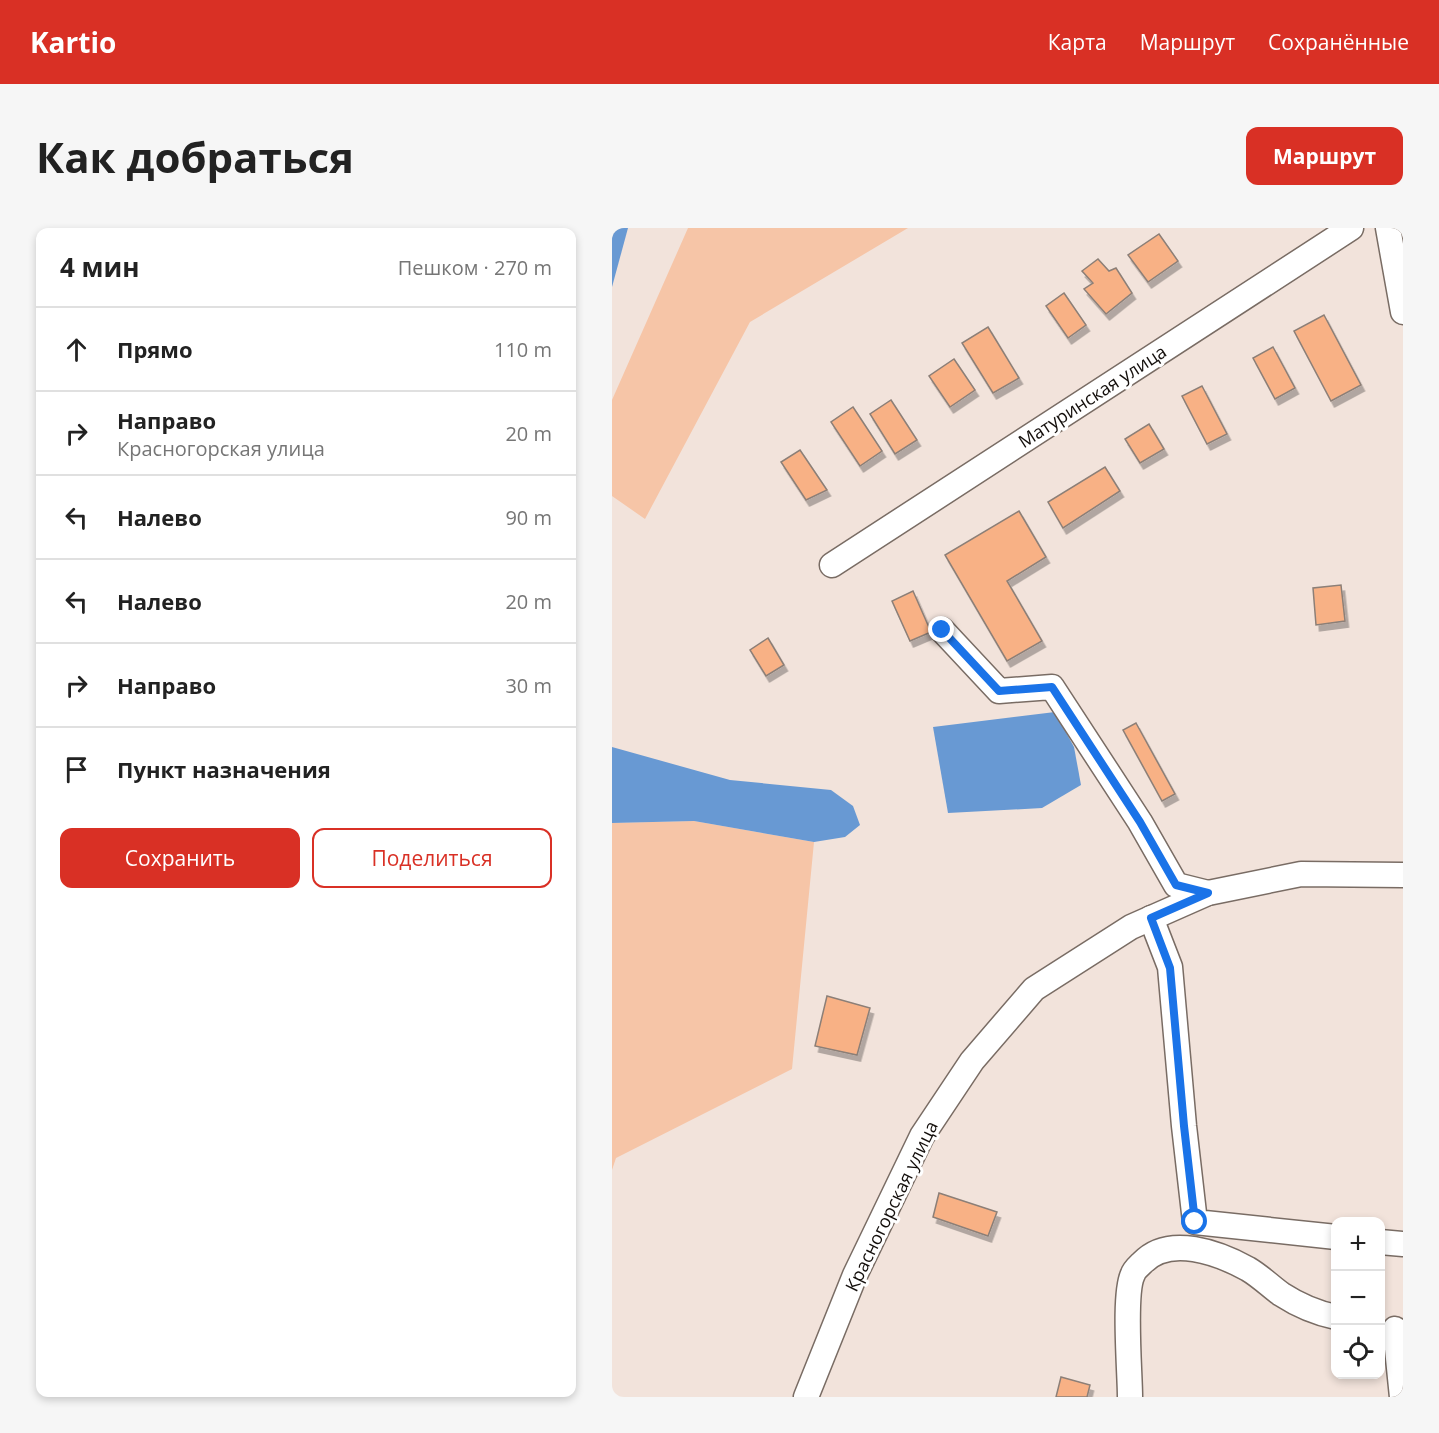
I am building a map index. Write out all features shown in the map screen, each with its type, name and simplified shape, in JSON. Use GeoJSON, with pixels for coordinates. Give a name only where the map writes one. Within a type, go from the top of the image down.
{"type":"FeatureCollection","features":[{"type":"Feature","properties":{"kind":"street","name":"Матуринская улица"},"geometry":{"type":"LineString","coordinates":[[832,565],[1351,228]]}},
{"type":"Feature","properties":{"kind":"street"},"geometry":{"type":"LineString","coordinates":[[1388,228],[1403,312]]}},
{"type":"Feature","properties":{"kind":"street"},"geometry":{"type":"LineString","coordinates":[[942,630],[999,691],[1052,687],[1140,822],[1176,885],[1208,893],[1301,874],[1403,875]]}},
{"type":"Feature","properties":{"kind":"street","name":"Красногорская улица"},"geometry":{"type":"LineString","coordinates":[[806,1397],[855,1275],[922,1136],[972,1061],[1034,988],[1131,927],[1208,893]]}},
{"type":"Feature","properties":{"kind":"street"},"geometry":{"type":"LineString","coordinates":[[1151,918],[1170,968],[1195,1222],[1331,1237]]}},
{"type":"Feature","properties":{"kind":"street"},"geometry":{"type":"LineString","coordinates":[[1385,1242],[1403,1244]]}},
{"type":"Feature","properties":{"kind":"street"},"geometry":{"type":"LineString","coordinates":[[1130,1397],[1128,1294],[1133,1273],[1148,1257],[1165,1249],[1193,1249],[1220,1255],[1250,1270],[1300,1305],[1331,1316]]}},
{"type":"Feature","properties":{"kind":"street"},"geometry":{"type":"LineString","coordinates":[[1393,1328],[1402,1397]]}},
{"type":"Feature","properties":{"kind":"shaded area"},"geometry":{"type":"Polygon","coordinates":[[[688,228],[908,228],[750,322],[645,519],[612,496],[612,400],[688,228]]]}},
{"type":"Feature","properties":{"kind":"shaded area"},"geometry":{"type":"Polygon","coordinates":[[[694,821],[814,842],[792,1069],[616,1158],[612,1170],[612,823],[694,821]]]}},
{"type":"Feature","properties":{"kind":"water"},"geometry":{"type":"Polygon","coordinates":[[[612,228],[628,228],[612,287],[612,228]]]}},
{"type":"Feature","properties":{"kind":"water"},"geometry":{"type":"Polygon","coordinates":[[[1055,712],[1074,747],[1081,785],[1042,808],[948,813],[933,727],[1055,712]]]}},
{"type":"Feature","properties":{"kind":"water"},"geometry":{"type":"Polygon","coordinates":[[[612,747],[730,780],[831,790],[853,806],[860,825],[845,837],[814,842],[694,821],[612,823],[612,747]]]}},
{"type":"Feature","properties":{"kind":"building"},"geometry":{"type":"Polygon","coordinates":[[[1159,234],[1178,261],[1148,282],[1128,255],[1159,234]]]}},
{"type":"Feature","properties":{"kind":"building"},"geometry":{"type":"Polygon","coordinates":[[[1098,259],[1109,271],[1116,268],[1132,293],[1106,314],[1084,289],[1093,283],[1082,271],[1098,259]]]}},
{"type":"Feature","properties":{"kind":"building"},"geometry":{"type":"Polygon","coordinates":[[[1064,293],[1086,325],[1068,338],[1046,306],[1064,293]]]}},
{"type":"Feature","properties":{"kind":"building"},"geometry":{"type":"Polygon","coordinates":[[[1324,315],[1361,385],[1331,401],[1294,331],[1324,315]]]}},
{"type":"Feature","properties":{"kind":"building"},"geometry":{"type":"Polygon","coordinates":[[[988,327],[1019,378],[993,393],[962,343],[988,327]]]}},
{"type":"Feature","properties":{"kind":"building"},"geometry":{"type":"Polygon","coordinates":[[[1273,347],[1295,388],[1275,399],[1253,358],[1273,347]]]}},
{"type":"Feature","properties":{"kind":"building"},"geometry":{"type":"Polygon","coordinates":[[[954,359],[975,390],[950,407],[929,376],[954,359]]]}},
{"type":"Feature","properties":{"kind":"building"},"geometry":{"type":"Polygon","coordinates":[[[1202,386],[1227,434],[1207,444],[1182,396],[1202,386]]]}},
{"type":"Feature","properties":{"kind":"building"},"geometry":{"type":"Polygon","coordinates":[[[891,400],[917,440],[895,454],[870,414],[891,400]]]}},
{"type":"Feature","properties":{"kind":"building"},"geometry":{"type":"Polygon","coordinates":[[[853,407],[882,451],[860,466],[831,422],[853,407]]]}},
{"type":"Feature","properties":{"kind":"building"},"geometry":{"type":"Polygon","coordinates":[[[1149,424],[1164,449],[1140,463],[1125,439],[1149,424]]]}},
{"type":"Feature","properties":{"kind":"building"},"geometry":{"type":"Polygon","coordinates":[[[800,450],[827,490],[806,500],[781,462],[800,450]]]}},
{"type":"Feature","properties":{"kind":"building"},"geometry":{"type":"Polygon","coordinates":[[[1105,467],[1120,491],[1063,528],[1048,502],[1105,467]]]}},
{"type":"Feature","properties":{"kind":"building"},"geometry":{"type":"Polygon","coordinates":[[[1019,511],[1046,557],[1007,581],[1042,641],[1007,661],[945,555],[1019,511]]]}},
{"type":"Feature","properties":{"kind":"building"},"geometry":{"type":"Polygon","coordinates":[[[1341,585],[1345,621],[1316,625],[1313,588],[1341,585]]]}},
{"type":"Feature","properties":{"kind":"building"},"geometry":{"type":"Polygon","coordinates":[[[913,591],[931,632],[910,641],[892,601],[913,591]]]}},
{"type":"Feature","properties":{"kind":"building"},"geometry":{"type":"Polygon","coordinates":[[[768,638],[784,665],[766,676],[750,650],[768,638]]]}},
{"type":"Feature","properties":{"kind":"building"},"geometry":{"type":"Polygon","coordinates":[[[1136,723],[1175,794],[1162,801],[1123,730],[1136,723]]]}},
{"type":"Feature","properties":{"kind":"building"},"geometry":{"type":"Polygon","coordinates":[[[827,996],[870,1008],[857,1055],[815,1046],[827,996]]]}},
{"type":"Feature","properties":{"kind":"building"},"geometry":{"type":"Polygon","coordinates":[[[939,1193],[997,1212],[988,1236],[933,1217],[939,1193]]]}},
{"type":"Feature","properties":{"kind":"building"},"geometry":{"type":"Polygon","coordinates":[[[1061,1377],[1090,1385],[1087,1397],[1056,1397],[1061,1377]]]}},
{"type":"Feature","properties":{"kind":"route"},"geometry":{"type":"LineString","coordinates":[[942,630],[999,691],[1052,687],[1140,822],[1176,885],[1208,893],[1151,918],[1170,968],[1195,1222]]}}]}
